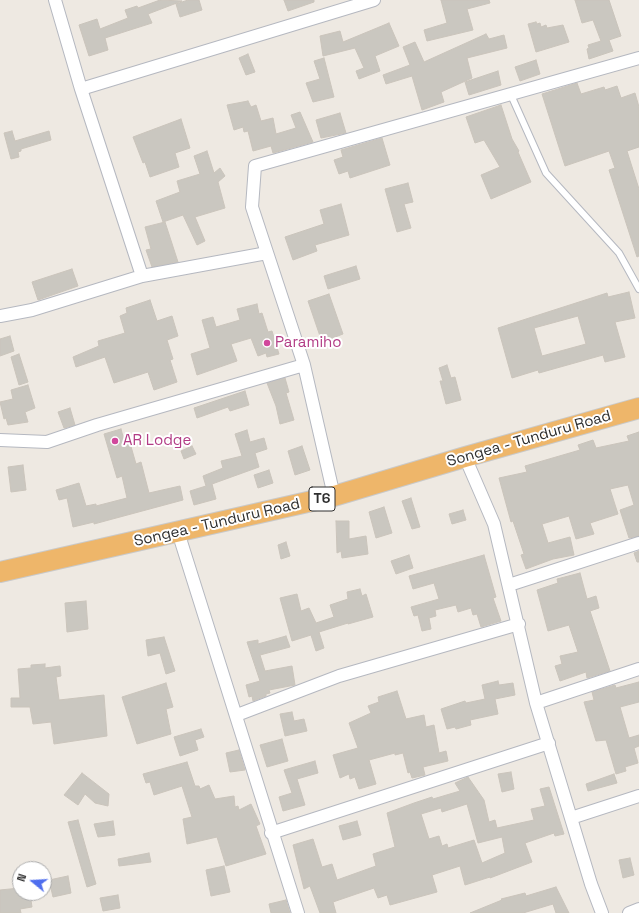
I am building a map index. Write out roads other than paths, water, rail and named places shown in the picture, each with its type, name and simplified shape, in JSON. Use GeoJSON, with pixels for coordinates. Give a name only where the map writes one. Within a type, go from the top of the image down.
{"type":"FeatureCollection","features":[{"type":"Feature","properties":{"kind":"highway","name":"Songea - Tunduru Road"},"geometry":{"type":"LineString","coordinates":[[0,572],[334,496],[639,408]]}},
{"type":"Feature","properties":{"kind":"street"},"geometry":{"type":"LineString","coordinates":[[55,0],[81,89],[142,276]]}},
{"type":"Feature","properties":{"kind":"street"},"geometry":{"type":"LineString","coordinates":[[81,89],[374,0]]}},
{"type":"Feature","properties":{"kind":"street"},"geometry":{"type":"LineString","coordinates":[[334,496],[304,365],[252,207],[255,166],[639,58]]}},
{"type":"Feature","properties":{"kind":"street"},"geometry":{"type":"LineString","coordinates":[[0,316],[32,310],[142,276],[267,253]]}},
{"type":"Feature","properties":{"kind":"street"},"geometry":{"type":"LineString","coordinates":[[0,440],[47,442],[105,423],[304,365]]}},
{"type":"Feature","properties":{"kind":"street"},"geometry":{"type":"LineString","coordinates":[[465,457],[494,524],[519,624],[536,703],[591,884],[602,913]]}},
{"type":"Feature","properties":{"kind":"street"},"geometry":{"type":"LineString","coordinates":[[178,532],[237,715],[272,833],[298,913]]}},
{"type":"Feature","properties":{"kind":"street"},"geometry":{"type":"LineString","coordinates":[[509,585],[639,543]]}},
{"type":"Feature","properties":{"kind":"street"},"geometry":{"type":"LineString","coordinates":[[237,715],[339,676],[519,624]]}},
{"type":"Feature","properties":{"kind":"street"},"geometry":{"type":"LineString","coordinates":[[536,703],[639,669]]}},
{"type":"Feature","properties":{"kind":"street"},"geometry":{"type":"LineString","coordinates":[[272,833],[549,743]]}},
{"type":"Feature","properties":{"kind":"street"},"geometry":{"type":"LineString","coordinates":[[571,818],[639,796]]}},
{"type":"Feature","properties":{"kind":"street"},"geometry":{"type":"LineString","coordinates":[[629,913],[639,910]]}},
{"type":"Feature","properties":{"kind":"lane"},"geometry":{"type":"LineString","coordinates":[[511,95],[546,173],[619,253],[639,289]]}},
{"type":"Feature","properties":{"kind":"place","name":"Paramiho"},"geometry":{"type":"Point","coordinates":[267,343]}},
{"type":"Feature","properties":{"kind":"place","name":"AR Lodge"},"geometry":{"type":"Point","coordinates":[115,441]}}]}
